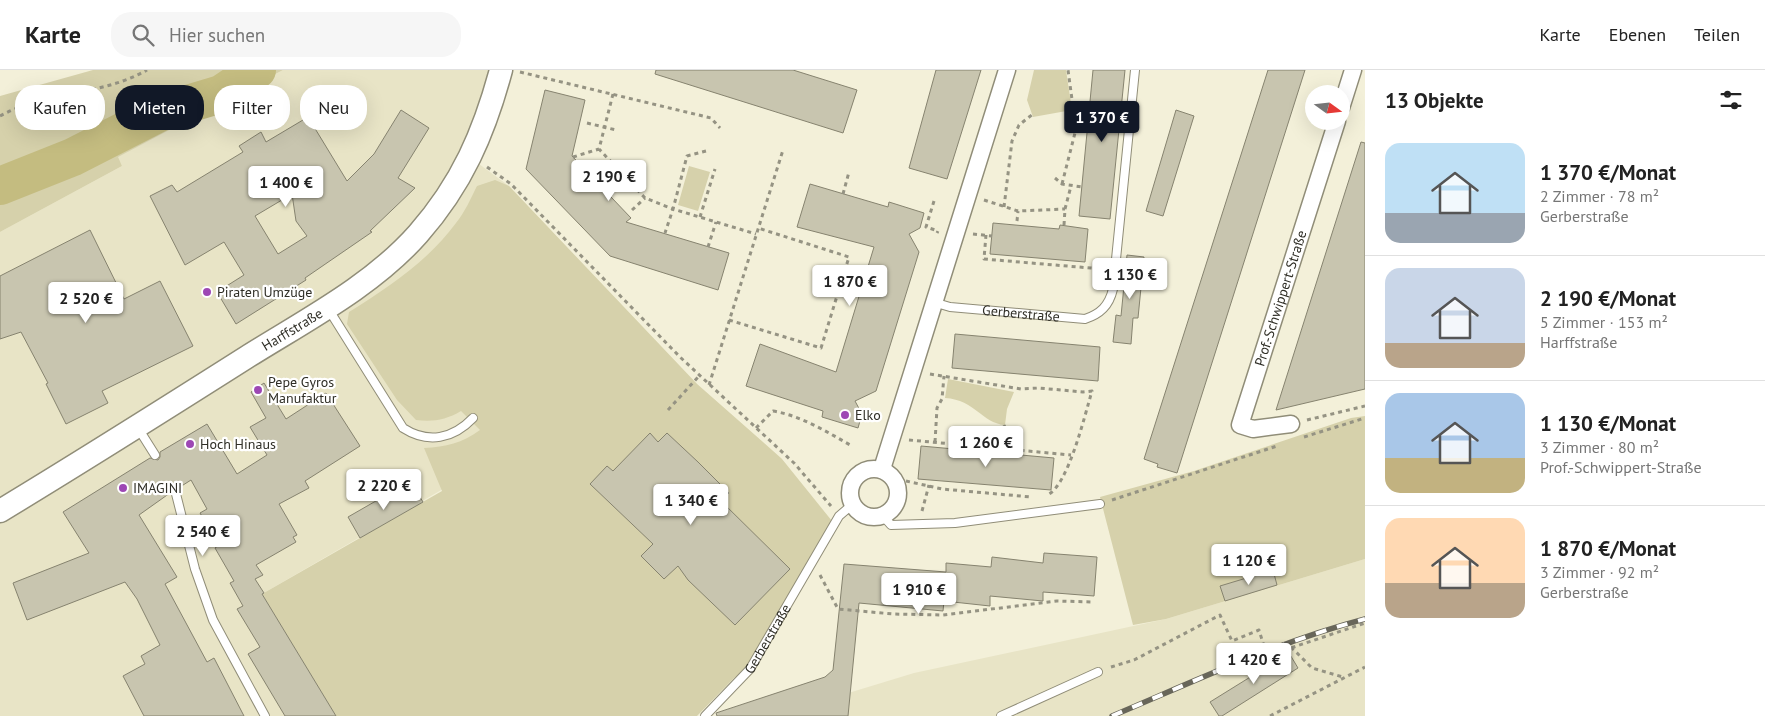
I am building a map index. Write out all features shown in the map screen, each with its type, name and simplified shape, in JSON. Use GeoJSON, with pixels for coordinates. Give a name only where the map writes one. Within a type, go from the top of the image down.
{"type":"FeatureCollection","features":[{"type":"Feature","properties":{"kind":"street"},"geometry":{"type":"LineString","coordinates":[[882,470],[1007,70]]}},
{"type":"Feature","properties":{"kind":"street"},"geometry":{"type":"LineString","coordinates":[[1348,85],[1353,70]]}},
{"type":"Feature","properties":{"kind":"street","name":"Harffstraße"},"geometry":{"type":"LineString","coordinates":[[0,511],[327,308],[375,273],[406,246],[440,205],[472,156],[510,71]]}},
{"type":"Feature","properties":{"kind":"street","name":"Prof.-Schwippert-Straße"},"geometry":{"type":"LineString","coordinates":[[1294,432],[1254,429],[1240,425],[1334,130]]}},
{"type":"Feature","properties":{"kind":"street"},"geometry":{"type":"LineString","coordinates":[[871,468],[882,470],[889,474],[896,482],[898,495],[892,510],[883,516],[872,517],[863,515],[853,504],[850,494],[851,485],[856,476],[871,468]]}},
{"type":"Feature","properties":{"kind":"lane","name":"Gerberstraße"},"geometry":{"type":"LineString","coordinates":[[933,302],[950,307],[1084,319],[1096,315],[1108,303],[1113,289],[1135,70]]}},
{"type":"Feature","properties":{"kind":"lane"},"geometry":{"type":"LineString","coordinates":[[327,308],[403,428],[414,435],[438,438],[452,434],[464,427],[472,418]]}},
{"type":"Feature","properties":{"kind":"lane"},"geometry":{"type":"LineString","coordinates":[[137,426],[155,455]]}},
{"type":"Feature","properties":{"kind":"lane"},"geometry":{"type":"LineString","coordinates":[[175,490],[195,569],[213,620],[265,716]]}},
{"type":"Feature","properties":{"kind":"lane","name":"Gerberstraße"},"geometry":{"type":"LineString","coordinates":[[705,716],[750,669],[839,516],[853,504]]}},
{"type":"Feature","properties":{"kind":"lane"},"geometry":{"type":"LineString","coordinates":[[883,516],[891,525],[955,523],[1100,504]]}},
{"type":"Feature","properties":{"kind":"lane"},"geometry":{"type":"LineString","coordinates":[[1001,716],[1059,692],[1098,672]]}},
{"type":"Feature","properties":{"kind":"path"},"geometry":{"type":"LineString","coordinates":[[0,116],[18,106],[39,99],[126,82],[146,70]]}},
{"type":"Feature","properties":{"kind":"path"},"geometry":{"type":"LineString","coordinates":[[1062,184],[1076,129],[1068,70]]}},
{"type":"Feature","properties":{"kind":"path"},"geometry":{"type":"LineString","coordinates":[[510,71],[711,118],[720,128]]}},
{"type":"Feature","properties":{"kind":"path"},"geometry":{"type":"LineString","coordinates":[[599,149],[613,94]]}},
{"type":"Feature","properties":{"kind":"path"},"geometry":{"type":"LineString","coordinates":[[1004,207],[1012,141],[1019,125],[1033,114]]}},
{"type":"Feature","properties":{"kind":"path"},"geometry":{"type":"LineString","coordinates":[[587,123],[616,130]]}},
{"type":"Feature","properties":{"kind":"path"},"geometry":{"type":"LineString","coordinates":[[573,156],[599,149]]}},
{"type":"Feature","properties":{"kind":"path"},"geometry":{"type":"LineString","coordinates":[[599,149],[644,198],[673,209],[756,234]]}},
{"type":"Feature","properties":{"kind":"path"},"geometry":{"type":"LineString","coordinates":[[709,385],[783,150]]}},
{"type":"Feature","properties":{"kind":"path"},"geometry":{"type":"LineString","coordinates":[[665,233],[687,156],[706,151]]}},
{"type":"Feature","properties":{"kind":"path"},"geometry":{"type":"LineString","coordinates":[[472,156],[511,184],[699,376],[794,463],[839,516]]}},
{"type":"Feature","properties":{"kind":"path"},"geometry":{"type":"LineString","coordinates":[[602,178],[616,166]]}},
{"type":"Feature","properties":{"kind":"path"},"geometry":{"type":"LineString","coordinates":[[700,217],[715,169]]}},
{"type":"Feature","properties":{"kind":"path"},"geometry":{"type":"LineString","coordinates":[[843,194],[849,172]]}},
{"type":"Feature","properties":{"kind":"path"},"geometry":{"type":"LineString","coordinates":[[1055,178],[1062,184],[1082,187]]}},
{"type":"Feature","properties":{"kind":"path"},"geometry":{"type":"LineString","coordinates":[[1064,225],[1065,209],[1071,186]]}},
{"type":"Feature","properties":{"kind":"path"},"geometry":{"type":"LineString","coordinates":[[967,193],[1018,211],[1065,209]]}},
{"type":"Feature","properties":{"kind":"path"},"geometry":{"type":"LineString","coordinates":[[632,210],[644,198]]}},
{"type":"Feature","properties":{"kind":"path"},"geometry":{"type":"LineString","coordinates":[[1017,221],[1018,211]]}},
{"type":"Feature","properties":{"kind":"path"},"geometry":{"type":"LineString","coordinates":[[708,247],[716,222]]}},
{"type":"Feature","properties":{"kind":"path"},"geometry":{"type":"LineString","coordinates":[[730,320],[821,348],[849,257],[758,228]]}},
{"type":"Feature","properties":{"kind":"path"},"geometry":{"type":"LineString","coordinates":[[986,236],[984,259],[1115,270]]}},
{"type":"Feature","properties":{"kind":"path"},"geometry":{"type":"LineString","coordinates":[[927,373],[1021,389],[1039,388],[1083,392],[1092,390],[1071,455],[1055,492],[1042,496]]}},
{"type":"Feature","properties":{"kind":"path"},"geometry":{"type":"LineString","coordinates":[[668,410],[699,376]]}},
{"type":"Feature","properties":{"kind":"path"},"geometry":{"type":"LineString","coordinates":[[935,442],[937,408],[942,399],[944,376]]}},
{"type":"Feature","properties":{"kind":"path"},"geometry":{"type":"LineString","coordinates":[[1294,432],[1365,406]]}},
{"type":"Feature","properties":{"kind":"path"},"geometry":{"type":"LineString","coordinates":[[756,428],[773,411],[781,412],[808,423],[852,446]]}},
{"type":"Feature","properties":{"kind":"path"},"geometry":{"type":"LineString","coordinates":[[1294,432],[1365,418]]}},
{"type":"Feature","properties":{"kind":"path"},"geometry":{"type":"LineString","coordinates":[[1004,425],[1014,450]]}},
{"type":"Feature","properties":{"kind":"path"},"geometry":{"type":"LineString","coordinates":[[906,439],[1071,455]]}},
{"type":"Feature","properties":{"kind":"path"},"geometry":{"type":"LineString","coordinates":[[1100,504],[1286,443]]}},
{"type":"Feature","properties":{"kind":"path"},"geometry":{"type":"LineString","coordinates":[[906,481],[942,489],[1037,498]]}},
{"type":"Feature","properties":{"kind":"path"},"geometry":{"type":"LineString","coordinates":[[918,524],[929,485]]}},
{"type":"Feature","properties":{"kind":"path"},"geometry":{"type":"LineString","coordinates":[[813,561],[838,609],[893,614],[943,615],[1057,601],[1094,602]]}},
{"type":"Feature","properties":{"kind":"path"},"geometry":{"type":"LineString","coordinates":[[1098,672],[1134,660],[1220,615],[1232,641],[1259,630],[1267,656],[1365,623]]}},
{"type":"Feature","properties":{"kind":"path"},"geometry":{"type":"LineString","coordinates":[[1291,647],[1312,668],[1343,678]]}},
{"type":"Feature","properties":{"kind":"path"},"geometry":{"type":"LineString","coordinates":[[1270,716],[1365,667]]}},
{"type":"Feature","properties":{"kind":"shaded area"},"geometry":{"type":"Polygon","coordinates":[[[93,70],[283,70],[255,85],[214,85],[214,106],[204,112],[204,85],[115,85],[115,130],[169,130],[118,157],[122,166],[0,232],[0,96],[15,92],[15,130],[105,130],[105,85],[39,85],[93,70]]]}},
{"type":"Feature","properties":{"kind":"shaded area"},"geometry":{"type":"Polygon","coordinates":[[[283,70],[490,70],[477,122],[410,255],[444,221],[479,164],[509,186],[697,384],[782,459],[505,453],[262,594],[336,716],[0,716],[0,232],[122,166],[117,157],[169,130],[204,130],[204,111],[214,106],[214,130],[290,130],[290,85],[254,85],[283,70]]]}},
{"type":"Feature","properties":{"kind":"shaded area"},"geometry":{"type":"Polygon","coordinates":[[[1034,70],[1066,70],[1072,110],[1033,117],[1027,100],[1034,70]]]}},
{"type":"Feature","properties":{"kind":"shaded area"},"geometry":{"type":"Polygon","coordinates":[[[689,166],[710,172],[698,211],[678,205],[689,166]]]}},
{"type":"Feature","properties":{"kind":"shaded area"},"geometry":{"type":"Polygon","coordinates":[[[495,180],[509,186],[697,384],[782,459],[832,521],[749,667],[734,678],[697,716],[336,716],[262,594],[442,491],[424,448],[454,444],[480,430],[461,411],[439,420],[416,420],[397,400],[347,324],[349,312],[393,283],[445,237],[468,205],[477,186],[495,180]]]}},
{"type":"Feature","properties":{"kind":"shaded area"},"geometry":{"type":"Polygon","coordinates":[[[948,379],[1014,392],[1007,409],[1005,425],[990,420],[964,403],[945,398],[948,379]]]}},
{"type":"Feature","properties":{"kind":"shaded area"},"geometry":{"type":"Polygon","coordinates":[[[1365,416],[1365,559],[1166,619],[1133,625],[1100,497],[1194,471],[1351,418],[1365,416]]]}},
{"type":"Feature","properties":{"kind":"shaded area"},"geometry":{"type":"Polygon","coordinates":[[[1365,559],[1365,716],[773,716],[914,673],[1166,619],[1365,559]]]}},
{"type":"Feature","properties":{"kind":"building"},"geometry":{"type":"Polygon","coordinates":[[[656,70],[793,70],[857,90],[843,133],[655,74],[656,70]]]}},
{"type":"Feature","properties":{"kind":"building"},"geometry":{"type":"Polygon","coordinates":[[[936,70],[981,70],[947,179],[909,168],[936,70]]]}},
{"type":"Feature","properties":{"kind":"building"},"geometry":{"type":"Polygon","coordinates":[[[1093,70],[1125,70],[1110,219],[1079,216],[1093,70]]]}},
{"type":"Feature","properties":{"kind":"building"},"geometry":{"type":"Polygon","coordinates":[[[1268,70],[1305,70],[1177,473],[1157,467],[1158,464],[1144,459],[1268,70]]]}},
{"type":"Feature","properties":{"kind":"building"},"geometry":{"type":"Polygon","coordinates":[[[545,90],[585,100],[572,156],[631,218],[626,222],[729,253],[718,290],[610,256],[526,169],[545,90]]]}},
{"type":"Feature","properties":{"kind":"building"},"geometry":{"type":"Polygon","coordinates":[[[401,110],[429,128],[398,178],[415,188],[370,231],[372,232],[305,278],[306,280],[236,324],[217,292],[244,275],[224,242],[185,265],[150,196],[172,185],[177,192],[243,152],[239,146],[261,132],[266,142],[286,130],[290,130],[290,128],[300,122],[300,130],[316,130],[347,181],[374,154],[401,110]],[[292,194],[255,216],[278,254],[307,236],[296,221],[292,194]]]}},
{"type":"Feature","properties":{"kind":"building"},"geometry":{"type":"Polygon","coordinates":[[[1176,110],[1194,116],[1163,216],[1146,211],[1176,110]]]}},
{"type":"Feature","properties":{"kind":"building"},"geometry":{"type":"Polygon","coordinates":[[[1361,142],[1365,143],[1365,389],[1276,410],[1361,142]]]}},
{"type":"Feature","properties":{"kind":"building"},"geometry":{"type":"Polygon","coordinates":[[[810,184],[888,207],[889,202],[924,213],[920,228],[909,234],[919,252],[876,391],[855,401],[862,414],[858,428],[822,417],[823,411],[746,386],[760,344],[836,372],[874,247],[797,227],[810,184]]]}},
{"type":"Feature","properties":{"kind":"building"},"geometry":{"type":"Polygon","coordinates":[[[993,223],[1059,229],[1060,225],[1088,229],[1085,262],[990,254],[993,223]]]}},
{"type":"Feature","properties":{"kind":"building"},"geometry":{"type":"Polygon","coordinates":[[[90,230],[124,299],[160,281],[193,346],[102,391],[108,403],[66,424],[46,384],[48,383],[21,332],[0,339],[0,276],[90,230]]]}},
{"type":"Feature","properties":{"kind":"building"},"geometry":{"type":"Polygon","coordinates":[[[1127,255],[1144,257],[1138,318],[1133,318],[1131,344],[1113,342],[1116,315],[1121,316],[1127,255]]]}},
{"type":"Feature","properties":{"kind":"building"},"geometry":{"type":"Polygon","coordinates":[[[955,334],[1100,347],[1098,381],[952,368],[955,334]]]}},
{"type":"Feature","properties":{"kind":"building"},"geometry":{"type":"Polygon","coordinates":[[[264,383],[286,419],[326,393],[360,446],[305,481],[309,488],[279,504],[297,535],[293,537],[296,542],[256,565],[263,575],[255,579],[264,593],[262,594],[336,716],[285,716],[248,654],[260,647],[237,609],[243,606],[230,583],[234,581],[215,548],[219,545],[200,513],[207,509],[191,480],[180,487],[176,485],[171,486],[170,493],[139,515],[177,577],[165,584],[207,662],[214,658],[244,716],[144,716],[123,676],[145,664],[141,656],[160,645],[137,599],[125,582],[27,620],[13,583],[89,553],[63,512],[150,458],[158,460],[160,452],[207,424],[237,474],[267,455],[250,427],[266,418],[251,392],[264,383]]]}},
{"type":"Feature","properties":{"kind":"building"},"geometry":{"type":"Polygon","coordinates":[[[650,433],[658,442],[667,433],[698,462],[729,493],[721,501],[790,569],[735,625],[688,580],[678,566],[664,579],[641,556],[653,544],[590,484],[607,466],[613,471],[650,433]]]}},
{"type":"Feature","properties":{"kind":"building"},"geometry":{"type":"Polygon","coordinates":[[[921,446],[1054,458],[1051,490],[918,479],[921,446]]]}},
{"type":"Feature","properties":{"kind":"building"},"geometry":{"type":"Polygon","coordinates":[[[415,489],[423,502],[360,538],[348,517],[395,490],[415,489]]]}},
{"type":"Feature","properties":{"kind":"building"},"geometry":{"type":"Polygon","coordinates":[[[1044,553],[1097,557],[1094,596],[1043,592],[1043,601],[990,596],[990,606],[944,601],[943,611],[859,603],[848,716],[717,716],[716,713],[825,677],[833,670],[844,564],[946,572],[946,563],[991,567],[992,557],[1043,563],[1044,553]]]}},
{"type":"Feature","properties":{"kind":"building"},"geometry":{"type":"Polygon","coordinates":[[[1273,570],[1277,585],[1225,601],[1220,586],[1273,570]]]}},
{"type":"Feature","properties":{"kind":"building"},"geometry":{"type":"Polygon","coordinates":[[[1289,653],[1298,668],[1222,716],[1219,716],[1210,702],[1289,653]]]}},
{"type":"Feature","properties":{"kind":"waterway"},"geometry":{"type":"LineString","coordinates":[[0,186],[73,157],[161,112],[221,94],[257,70]]}},
{"type":"Feature","properties":{"kind":"railway"},"geometry":{"type":"LineString","coordinates":[[1112,716],[1268,651],[1332,628],[1365,619]]}},
{"type":"Feature","properties":{"kind":"place","name":"Piraten Umzüge"},"geometry":{"type":"Point","coordinates":[207,292]}},
{"type":"Feature","properties":{"kind":"place","name":"Pepe Gyros Manufaktur"},"geometry":{"type":"Point","coordinates":[258,390]}},
{"type":"Feature","properties":{"kind":"place","name":"Elko"},"geometry":{"type":"Point","coordinates":[845,415]}},
{"type":"Feature","properties":{"kind":"place","name":"Hoch Hinaus"},"geometry":{"type":"Point","coordinates":[190,444]}},
{"type":"Feature","properties":{"kind":"place","name":"IMAGINI"},"geometry":{"type":"Point","coordinates":[123,488]}}]}
